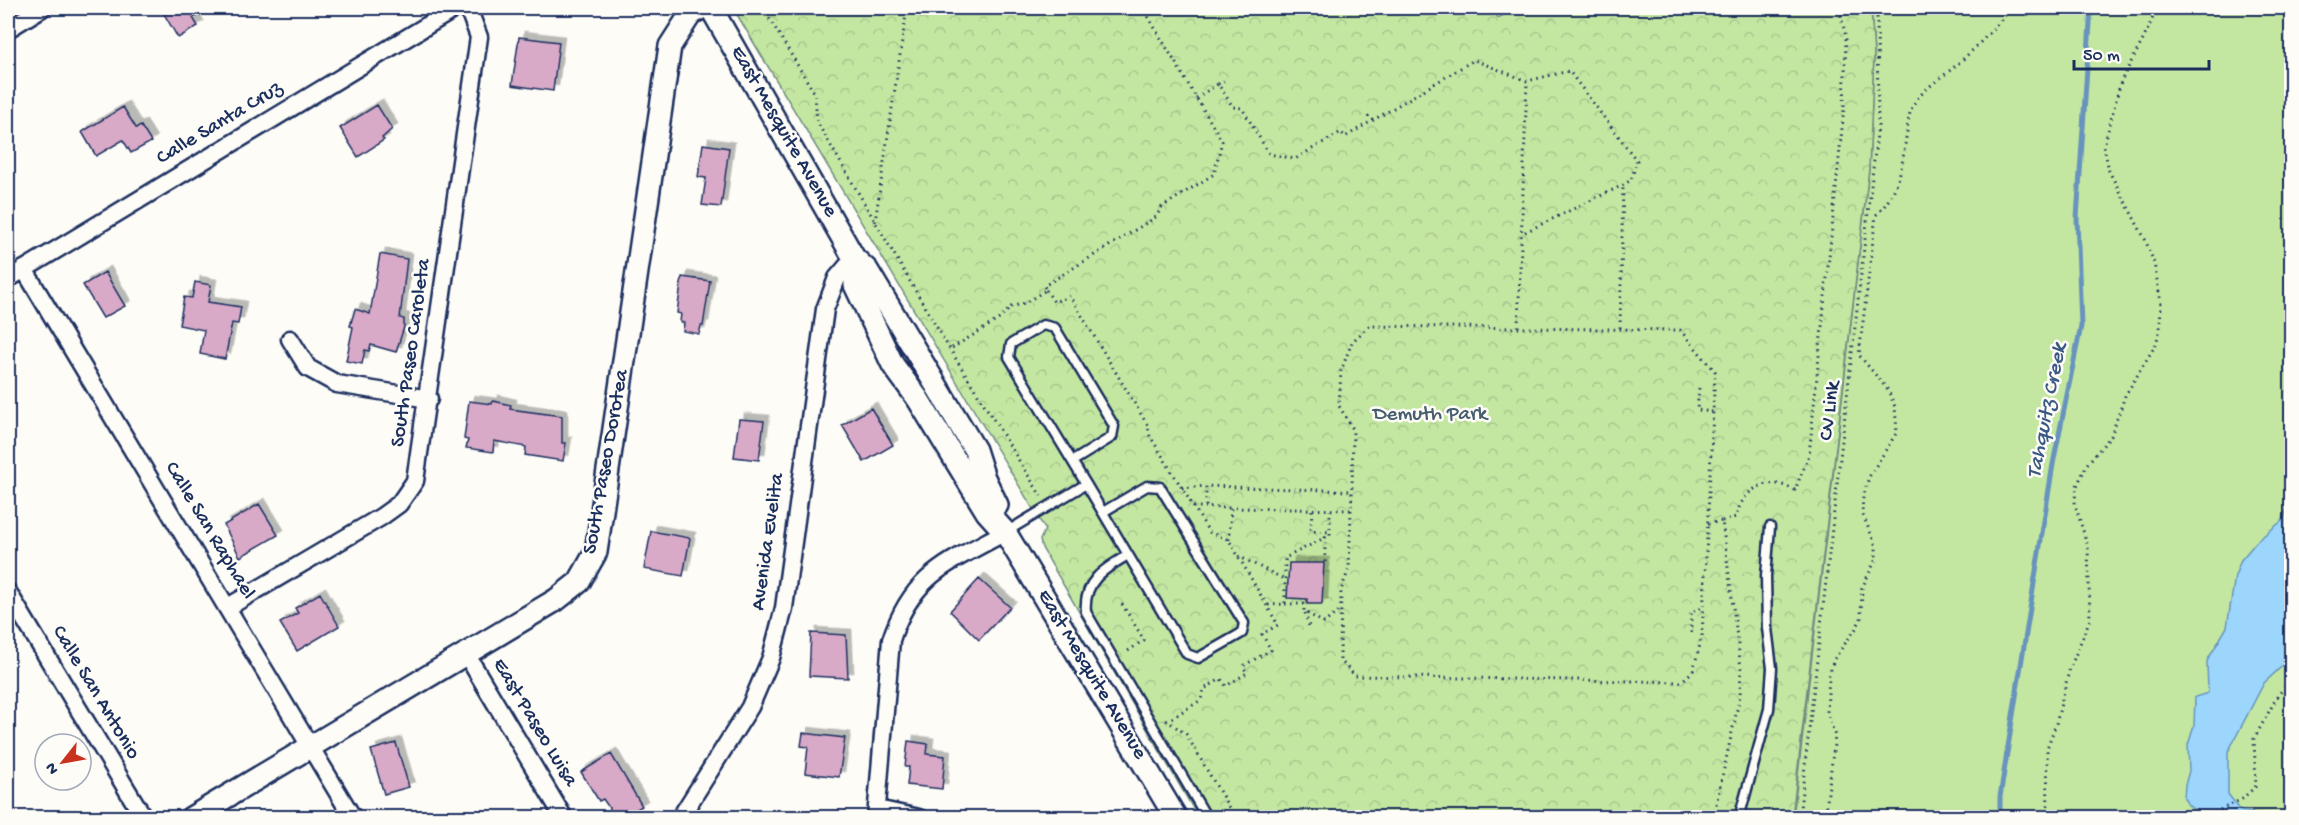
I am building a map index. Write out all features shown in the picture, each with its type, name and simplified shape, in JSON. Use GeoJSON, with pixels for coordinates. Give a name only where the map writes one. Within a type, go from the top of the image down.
{"type":"FeatureCollection","features":[{"type":"Feature","properties":{"kind":"street"},"geometry":{"type":"LineString","coordinates":[[8,29],[42,8]]}},
{"type":"Feature","properties":{"kind":"street","name":"Calle Santa Cruz"},"geometry":{"type":"LineString","coordinates":[[8,279],[456,8]]}},
{"type":"Feature","properties":{"kind":"street","name":"South Paseo Caroleta"},"geometry":{"type":"LineString","coordinates":[[228,607],[399,504],[415,481],[429,399],[479,37],[468,8]]}},
{"type":"Feature","properties":{"kind":"street","name":"South Paseo Dorotea"},"geometry":{"type":"LineString","coordinates":[[190,818],[465,652],[556,600],[579,582],[596,552],[670,46],[690,15],[701,8]]}},
{"type":"Feature","properties":{"kind":"street","name":"East Mesquite Avenue"},"geometry":{"type":"LineString","coordinates":[[711,8],[854,258],[867,270],[975,450],[1005,532],[1176,818]]}},
{"type":"Feature","properties":{"kind":"street","name":"Avenida Evelita"},"geometry":{"type":"LineString","coordinates":[[680,818],[750,707],[771,658],[784,608],[825,309],[837,278],[854,258]]}},
{"type":"Feature","properties":{"kind":"street","name":"Calle San Raphael"},"geometry":{"type":"LineString","coordinates":[[24,269],[353,818]]}},
{"type":"Feature","properties":{"kind":"street"},"geometry":{"type":"LineString","coordinates":[[290,339],[308,368],[337,384],[429,399]]}},
{"type":"Feature","properties":{"kind":"street"},"geometry":{"type":"LineString","coordinates":[[919,818],[877,813],[891,640],[900,612],[926,579],[1005,532]]}},
{"type":"Feature","properties":{"kind":"street","name":"Calle San Antonio"},"geometry":{"type":"LineString","coordinates":[[8,592],[144,818]]}},
{"type":"Feature","properties":{"kind":"street","name":"East Paseo Luisa"},"geometry":{"type":"LineString","coordinates":[[465,652],[564,818]]}},
{"type":"Feature","properties":{"kind":"lane"},"geometry":{"type":"LineString","coordinates":[[1073,461],[1112,437],[1114,426],[1055,328],[1043,325],[1011,344],[1009,357],[1187,654],[1197,658],[1242,633],[1244,623],[1160,487],[1147,486],[1103,512]]}},
{"type":"Feature","properties":{"kind":"lane"},"geometry":{"type":"LineString","coordinates":[[1005,532],[1086,484]]}},
{"type":"Feature","properties":{"kind":"lane"},"geometry":{"type":"LineString","coordinates":[[1739,818],[1769,709],[1772,668],[1767,628],[1766,576],[1770,527]]}},
{"type":"Feature","properties":{"kind":"lane"},"geometry":{"type":"LineString","coordinates":[[1128,555],[1096,576],[1087,593],[1086,612],[1089,622],[1207,818]]}},
{"type":"Feature","properties":{"kind":"path"},"geometry":{"type":"LineString","coordinates":[[763,8],[815,94],[817,122],[875,222],[1041,496],[1048,492]]}},
{"type":"Feature","properties":{"kind":"path"},"geometry":{"type":"LineString","coordinates":[[875,222],[907,8]]}},
{"type":"Feature","properties":{"kind":"path"},"geometry":{"type":"LineString","coordinates":[[952,348],[1001,318],[1011,307],[1025,303],[1046,290],[1044,286],[1156,217],[1162,207],[1214,174],[1222,141],[1143,8]]}},
{"type":"Feature","properties":{"kind":"path"},"geometry":{"type":"LineString","coordinates":[[1708,524],[1736,517],[1746,494],[1757,486],[1771,482],[1785,484],[1795,490],[1809,455],[1844,109],[1846,37],[1839,8]]}},
{"type":"Feature","properties":{"kind":"path","name":"CV Link"},"geometry":{"type":"LineString","coordinates":[[1799,818],[1878,125],[1877,8]]}},
{"type":"Feature","properties":{"kind":"path"},"geometry":{"type":"LineString","coordinates":[[1825,818],[1834,736],[1827,712],[1828,676],[1834,659],[1861,618],[1862,588],[1876,559],[1876,546],[1862,513],[1863,497],[1869,477],[1897,432],[1895,407],[1888,390],[1859,355],[1876,215],[1888,203],[1897,188],[1902,171],[1908,118],[1913,105],[1925,91],[1974,50],[2012,8]]}},
{"type":"Feature","properties":{"kind":"path"},"geometry":{"type":"LineString","coordinates":[[2048,818],[2046,748],[2056,724],[2069,671],[2090,619],[2088,547],[2075,504],[2076,488],[2087,464],[2111,436],[2125,396],[2156,344],[2160,329],[2161,304],[2154,263],[2145,239],[2109,171],[2104,146],[2121,81],[2157,8]]}},
{"type":"Feature","properties":{"kind":"path"},"geometry":{"type":"LineString","coordinates":[[1218,84],[1233,107],[1242,108],[1269,154],[1295,159],[1341,132],[1345,137],[1474,60],[1527,81],[1569,71],[1637,161],[1631,180],[1521,234]]}},
{"type":"Feature","properties":{"kind":"path"},"geometry":{"type":"LineString","coordinates":[[1196,98],[1224,81]]}},
{"type":"Feature","properties":{"kind":"path"},"geometry":{"type":"LineString","coordinates":[[1518,327],[1527,81]]}},
{"type":"Feature","properties":{"kind":"path"},"geometry":{"type":"LineString","coordinates":[[1368,116],[1371,121]]}},
{"type":"Feature","properties":{"kind":"path"},"geometry":{"type":"LineString","coordinates":[[1620,328],[1623,185]]}},
{"type":"Feature","properties":{"kind":"path"},"geometry":{"type":"LineString","coordinates":[[1369,326],[1620,328],[1680,330],[1715,371],[1702,637],[1693,671],[1681,682],[1355,675],[1340,660],[1341,590],[1349,570],[1353,429],[1339,406],[1341,371],[1352,342],[1369,326]]}},
{"type":"Feature","properties":{"kind":"path"},"geometry":{"type":"LineString","coordinates":[[1699,388],[1698,410],[1713,412]]}},
{"type":"Feature","properties":{"kind":"path"},"geometry":{"type":"LineString","coordinates":[[1182,488],[1206,486],[1352,491]]}},
{"type":"Feature","properties":{"kind":"path"},"geometry":{"type":"LineString","coordinates":[[1206,486],[1206,507]]}},
{"type":"Feature","properties":{"kind":"path"},"geometry":{"type":"LineString","coordinates":[[1193,507],[1351,510]]}},
{"type":"Feature","properties":{"kind":"path"},"geometry":{"type":"LineString","coordinates":[[1229,540],[1231,508]]}},
{"type":"Feature","properties":{"kind":"path"},"geometry":{"type":"LineString","coordinates":[[1312,510],[1311,531],[1330,531]]}},
{"type":"Feature","properties":{"kind":"path"},"geometry":{"type":"LineString","coordinates":[[1285,604],[1285,558],[1325,537],[1330,531],[1330,510]]}},
{"type":"Feature","properties":{"kind":"path"},"geometry":{"type":"LineString","coordinates":[[1713,818],[1740,696],[1741,668],[1722,521]]}},
{"type":"Feature","properties":{"kind":"path"},"geometry":{"type":"LineString","coordinates":[[1325,537],[1325,561]]}},
{"type":"Feature","properties":{"kind":"path"},"geometry":{"type":"LineString","coordinates":[[1238,556],[1286,580]]}},
{"type":"Feature","properties":{"kind":"path"},"geometry":{"type":"LineString","coordinates":[[1122,604],[1144,640],[1125,653],[1131,662]]}},
{"type":"Feature","properties":{"kind":"path"},"geometry":{"type":"LineString","coordinates":[[1267,605],[1304,604],[1310,628],[1316,629]]}},
{"type":"Feature","properties":{"kind":"path"},"geometry":{"type":"LineString","coordinates":[[1691,633],[1691,612],[1703,608]]}},
{"type":"Feature","properties":{"kind":"path"},"geometry":{"type":"LineString","coordinates":[[1304,611],[1324,623],[1340,610]]}},
{"type":"Feature","properties":{"kind":"path"},"geometry":{"type":"LineString","coordinates":[[2204,818],[2242,799],[2256,786],[2253,755],[2258,726],[2278,695],[2292,679]]}},
{"type":"Feature","properties":{"kind":"path"},"geometry":{"type":"LineString","coordinates":[[1161,711],[1167,721],[1186,734],[1235,818]]}},
{"type":"Feature","properties":{"kind":"green space","name":"Demuth Park"},"geometry":{"type":"Polygon","coordinates":[[[733,8],[1491,8],[1498,18],[1516,8],[1871,8],[1874,55],[1869,169],[1792,817],[1198,817],[1042,548],[1040,540],[1045,529],[733,8]]]}},
{"type":"Feature","properties":{"kind":"green space"},"geometry":{"type":"Polygon","coordinates":[[[1871,8],[2291,8],[2291,817],[1793,818],[1869,169],[1874,55],[1871,8]]]}},
{"type":"Feature","properties":{"kind":"water"},"geometry":{"type":"Polygon","coordinates":[[[2291,496],[2291,658],[2264,683],[2228,752],[2228,794],[2241,811],[2291,817],[2203,817],[2188,805],[2184,798],[2189,771],[2188,745],[2194,726],[2195,697],[2208,693],[2207,661],[2227,627],[2235,576],[2241,560],[2257,541],[2283,520],[2291,496]]]}},
{"type":"Feature","properties":{"kind":"building"},"geometry":{"type":"Polygon","coordinates":[[[170,8],[210,8],[193,18],[198,26],[178,38],[163,12],[170,8]]]}},
{"type":"Feature","properties":{"kind":"building"},"geometry":{"type":"Polygon","coordinates":[[[519,37],[559,42],[553,91],[512,85],[519,37]]]}},
{"type":"Feature","properties":{"kind":"building"},"geometry":{"type":"Polygon","coordinates":[[[377,105],[392,129],[382,138],[384,140],[358,157],[340,128],[377,105]]]}},
{"type":"Feature","properties":{"kind":"building"},"geometry":{"type":"Polygon","coordinates":[[[123,107],[136,128],[141,126],[151,142],[131,153],[123,140],[96,156],[82,132],[123,107]]]}},
{"type":"Feature","properties":{"kind":"building"},"geometry":{"type":"Polygon","coordinates":[[[703,144],[729,148],[721,207],[702,205],[706,178],[698,177],[703,144]]]}},
{"type":"Feature","properties":{"kind":"building"},"geometry":{"type":"Polygon","coordinates":[[[380,254],[407,259],[400,318],[404,319],[404,327],[396,352],[371,345],[369,351],[365,350],[362,364],[346,361],[353,327],[350,326],[355,309],[370,314],[380,254]]]}},
{"type":"Feature","properties":{"kind":"building"},"geometry":{"type":"Polygon","coordinates":[[[105,272],[125,306],[103,318],[83,285],[105,272]]]}},
{"type":"Feature","properties":{"kind":"building"},"geometry":{"type":"Polygon","coordinates":[[[682,277],[710,281],[703,326],[699,334],[683,331],[684,323],[680,322],[681,314],[677,313],[682,277]]]}},
{"type":"Feature","properties":{"kind":"building"},"geometry":{"type":"Polygon","coordinates":[[[195,282],[211,285],[208,302],[241,307],[238,324],[232,323],[225,359],[200,354],[204,330],[179,325],[184,297],[192,298],[195,282]]]}},
{"type":"Feature","properties":{"kind":"building"},"geometry":{"type":"Polygon","coordinates":[[[469,401],[492,404],[493,401],[511,405],[510,409],[562,416],[562,443],[566,443],[563,461],[525,455],[526,447],[494,441],[493,452],[466,448],[468,440],[464,439],[469,401]]]}},
{"type":"Feature","properties":{"kind":"building"},"geometry":{"type":"Polygon","coordinates":[[[871,408],[893,445],[864,462],[842,425],[871,408]]]}},
{"type":"Feature","properties":{"kind":"building"},"geometry":{"type":"Polygon","coordinates":[[[739,419],[764,421],[759,460],[734,457],[739,419]]]}},
{"type":"Feature","properties":{"kind":"building"},"geometry":{"type":"Polygon","coordinates":[[[259,504],[278,535],[240,557],[224,525],[259,504]]]}},
{"type":"Feature","properties":{"kind":"building"},"geometry":{"type":"Polygon","coordinates":[[[651,531],[690,538],[683,576],[644,569],[651,531]]]}},
{"type":"Feature","properties":{"kind":"building"},"geometry":{"type":"Polygon","coordinates":[[[1289,563],[1324,563],[1322,604],[1307,604],[1307,599],[1287,598],[1289,563]]]}},
{"type":"Feature","properties":{"kind":"building"},"geometry":{"type":"Polygon","coordinates":[[[979,579],[1010,607],[979,640],[950,611],[979,579]]]}},
{"type":"Feature","properties":{"kind":"building"},"geometry":{"type":"Polygon","coordinates":[[[320,593],[339,626],[297,651],[280,623],[298,613],[295,608],[320,593]]]}},
{"type":"Feature","properties":{"kind":"building"},"geometry":{"type":"Polygon","coordinates":[[[811,633],[846,635],[848,678],[809,676],[811,633]]]}},
{"type":"Feature","properties":{"kind":"building"},"geometry":{"type":"Polygon","coordinates":[[[803,733],[845,738],[839,777],[805,773],[808,747],[801,746],[803,733]]]}},
{"type":"Feature","properties":{"kind":"building"},"geometry":{"type":"Polygon","coordinates":[[[908,741],[928,744],[927,754],[945,756],[942,789],[907,785],[909,767],[905,767],[908,741]]]}},
{"type":"Feature","properties":{"kind":"building"},"geometry":{"type":"Polygon","coordinates":[[[396,743],[409,787],[384,794],[371,750],[396,743]]]}},
{"type":"Feature","properties":{"kind":"building"},"geometry":{"type":"Polygon","coordinates":[[[611,754],[642,806],[622,818],[616,818],[603,799],[599,801],[581,772],[611,754]]]}},
{"type":"Feature","properties":{"kind":"waterway","name":"Tahquitz Creek"},"geometry":{"type":"LineString","coordinates":[[2000,818],[2000,797],[2053,464],[2081,326],[2077,218],[2091,8]]}}]}
